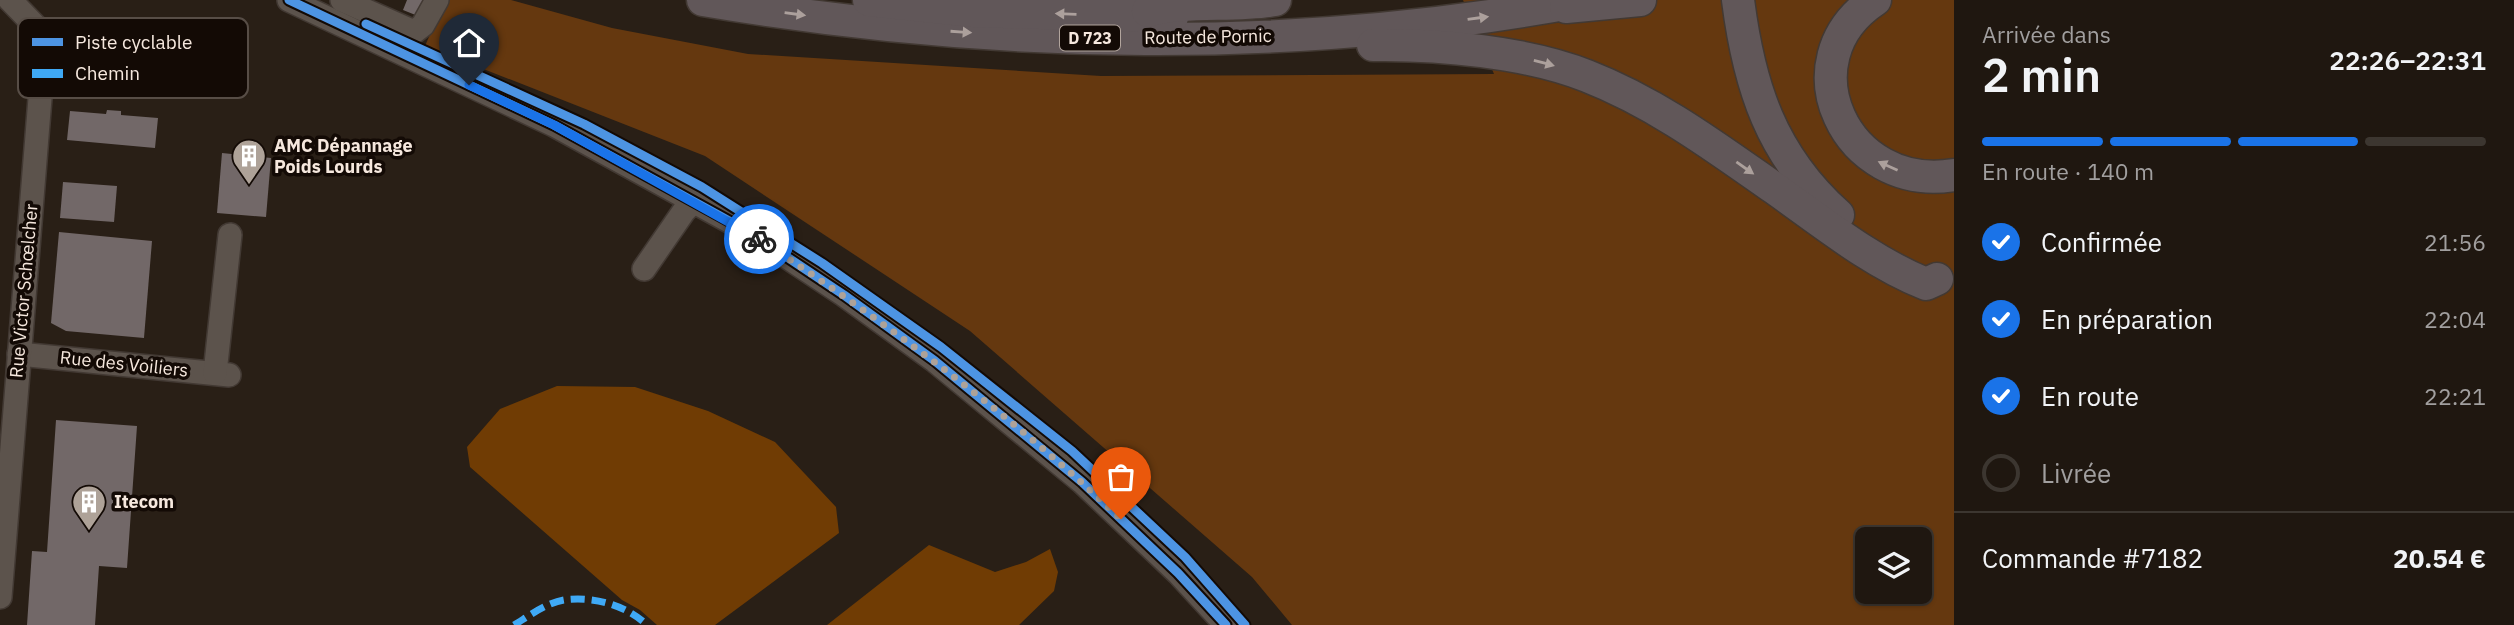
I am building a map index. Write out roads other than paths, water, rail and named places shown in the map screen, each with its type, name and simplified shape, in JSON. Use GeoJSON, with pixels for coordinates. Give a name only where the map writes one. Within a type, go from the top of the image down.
{"type":"FeatureCollection","features":[{"type":"Feature","properties":{"kind":"highway","name":"Route de Pornic"},"geometry":{"type":"LineString","coordinates":[[703,0],[812,17],[962,33],[1133,38],[1288,36],[1413,26],[1529,11],[1586,0]]}},
{"type":"Feature","properties":{"kind":"highway","name":"Route de Pornic"},"geometry":{"type":"LineString","coordinates":[[869,0],[972,11],[1135,16],[1325,15],[1456,0]]}},
{"type":"Feature","properties":{"kind":"highway"},"geometry":{"type":"LineString","coordinates":[[1135,16],[1162,5],[1275,0]]}},
{"type":"Feature","properties":{"kind":"highway","name":"D 723"},"geometry":{"type":"LineString","coordinates":[[1529,11],[1640,0]]}},
{"type":"Feature","properties":{"kind":"highway"},"geometry":{"type":"LineString","coordinates":[[1875,0],[1849,24],[1838,46],[1831,74],[1834,104],[1844,127],[1859,147],[1875,161],[1892,170],[1924,177],[1954,175]]}},
{"type":"Feature","properties":{"kind":"highway"},"geometry":{"type":"LineString","coordinates":[[1740,14],[1748,62],[1769,122],[1785,154],[1825,204],[1870,241],[1946,284]]}},
{"type":"Feature","properties":{"kind":"highway"},"geometry":{"type":"LineString","coordinates":[[1288,36],[1308,47],[1386,45],[1477,51],[1539,61],[1587,76],[1685,126],[1886,264],[1926,284],[1946,284]]}},
{"type":"Feature","properties":{"kind":"street","name":"Rue Victor Schœlcher"},"geometry":{"type":"LineString","coordinates":[[10,0],[28,18]]}},
{"type":"Feature","properties":{"kind":"street"},"geometry":{"type":"LineString","coordinates":[[289,0],[554,125],[751,233],[844,295],[935,361],[1082,482],[1178,573],[1226,625]]}},
{"type":"Feature","properties":{"kind":"street"},"geometry":{"type":"LineString","coordinates":[[342,0],[414,32],[423,26],[437,0]]}},
{"type":"Feature","properties":{"kind":"street","name":"Rue Victor Schœlcher"},"geometry":{"type":"LineString","coordinates":[[0,597],[40,98]]}},
{"type":"Feature","properties":{"kind":"street"},"geometry":{"type":"LineString","coordinates":[[645,269],[693,202]]}},
{"type":"Feature","properties":{"kind":"street","name":"Rue des Voiliers"},"geometry":{"type":"LineString","coordinates":[[19,354],[222,374],[230,235]]}},
{"type":"Feature","properties":{"kind":"place","name":"AMC Dépannage Poids Lourds"},"geometry":{"type":"Point","coordinates":[249,186]}},
{"type":"Feature","properties":{"kind":"place","name":"Itecom"},"geometry":{"type":"Point","coordinates":[89,532]}}]}
